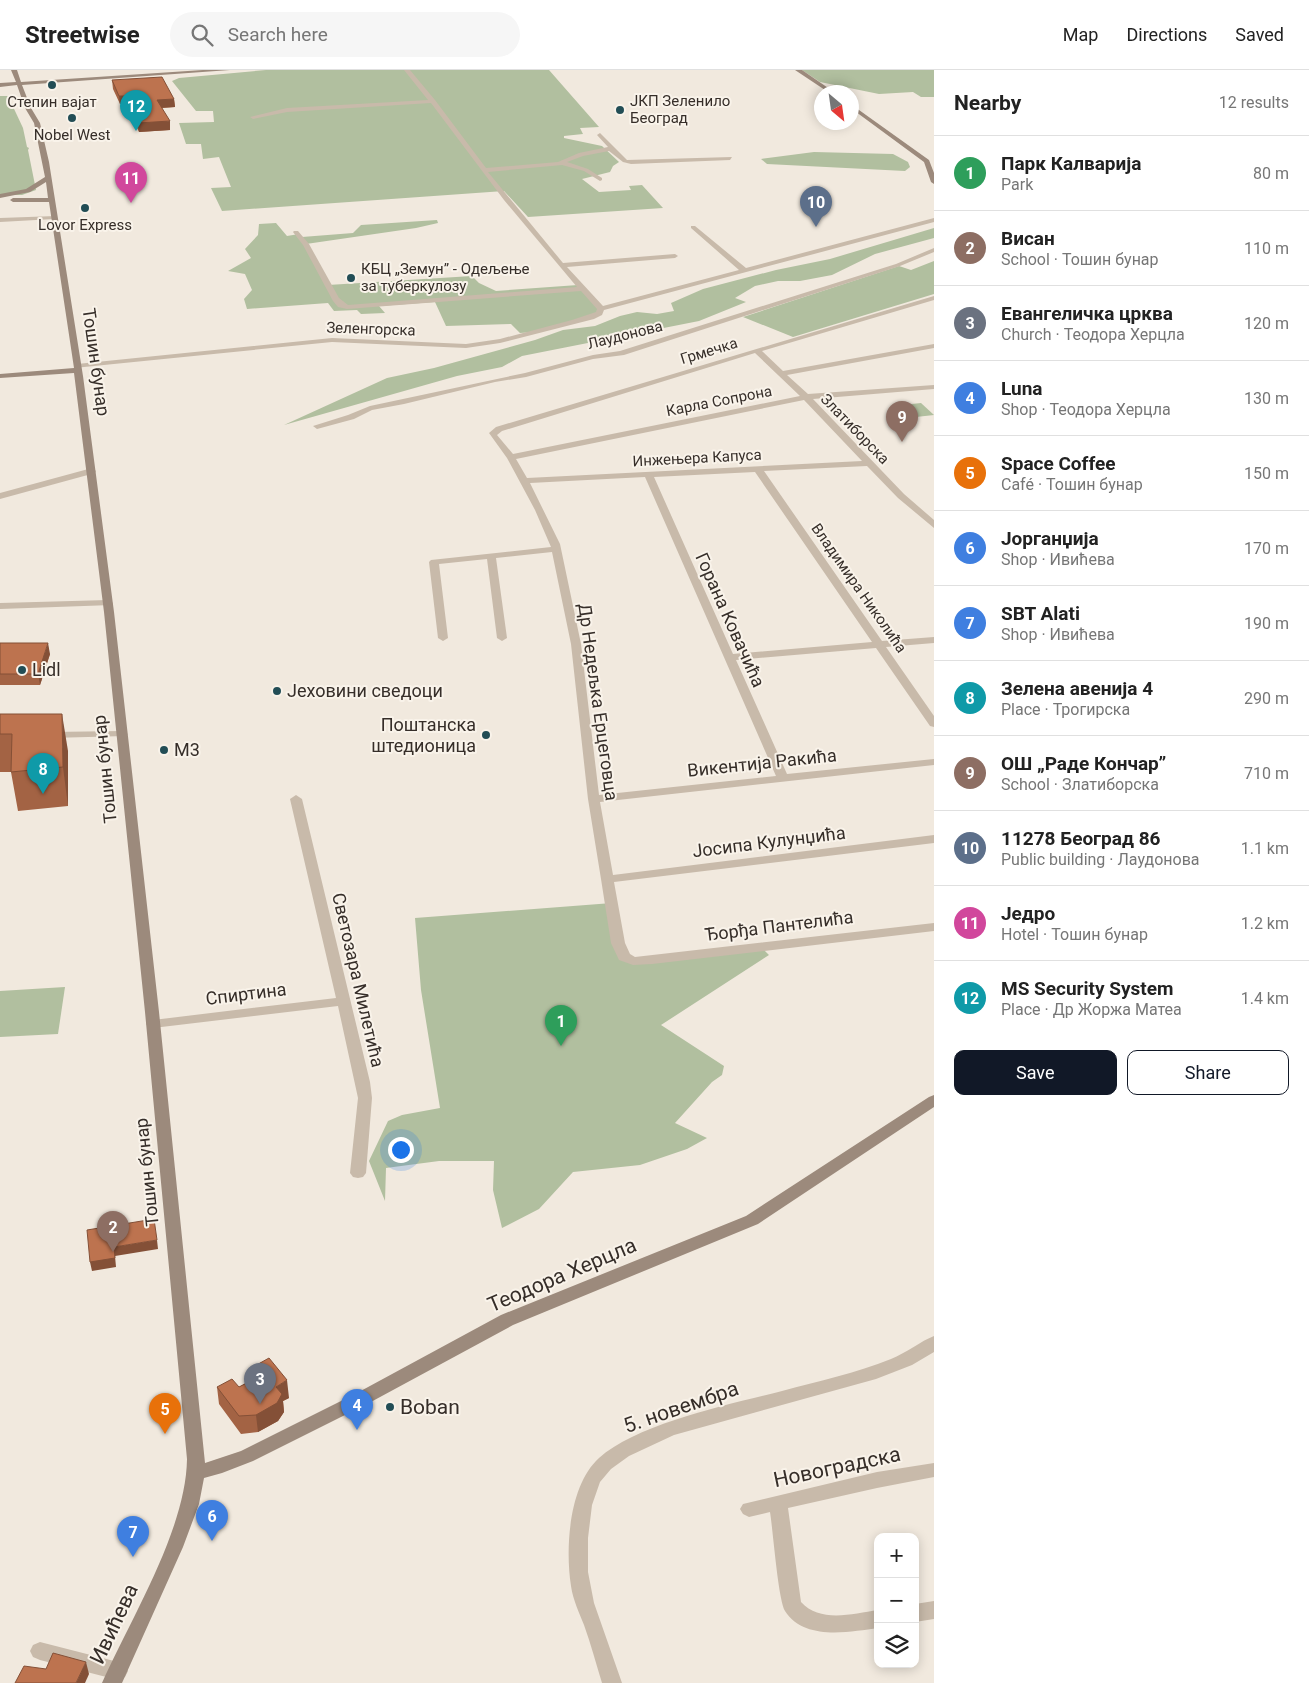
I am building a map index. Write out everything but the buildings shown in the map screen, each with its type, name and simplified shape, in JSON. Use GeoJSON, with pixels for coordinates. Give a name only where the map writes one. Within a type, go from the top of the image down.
{"type":"FeatureCollection","features":[{"type":"Feature","properties":{"kind":"main road"},"geometry":{"type":"LineString","coordinates":[[0,85],[18,80],[38,83],[227,70]]}},
{"type":"Feature","properties":{"kind":"main road"},"geometry":{"type":"LineString","coordinates":[[798,70],[820,85]]}},
{"type":"Feature","properties":{"kind":"main road"},"geometry":{"type":"LineString","coordinates":[[0,85],[18,80],[38,83]]}},
{"type":"Feature","properties":{"kind":"main road","name":"Тошин бунар"},"geometry":{"type":"LineString","coordinates":[[18,80],[38,128],[48,178],[92,471],[153,1024],[197,1472]]}},
{"type":"Feature","properties":{"kind":"main road"},"geometry":{"type":"LineString","coordinates":[[859,112],[927,161],[934,182]]}},
{"type":"Feature","properties":{"kind":"main road"},"geometry":{"type":"LineString","coordinates":[[0,197],[28,191],[48,178]]}},
{"type":"Feature","properties":{"kind":"main road"},"geometry":{"type":"LineString","coordinates":[[0,197],[50,198]]}},
{"type":"Feature","properties":{"kind":"main road"},"geometry":{"type":"LineString","coordinates":[[0,376],[77,368]]}},
{"type":"Feature","properties":{"kind":"main road","name":"Теодора Херцла"},"geometry":{"type":"LineString","coordinates":[[197,1472],[222,1466],[247,1456],[363,1398],[506,1320],[752,1220],[934,1100]]}},
{"type":"Feature","properties":{"kind":"main road","name":"Ивићева"},"geometry":{"type":"LineString","coordinates":[[115,1677],[170,1557],[193,1495],[197,1472]]}},
{"type":"Feature","properties":{"kind":"street"},"geometry":{"type":"LineString","coordinates":[[407,70],[433,101],[484,170],[601,310]]}},
{"type":"Feature","properties":{"kind":"street"},"geometry":{"type":"LineString","coordinates":[[253,117],[280,111],[433,101]]}},
{"type":"Feature","properties":{"kind":"street"},"geometry":{"type":"LineString","coordinates":[[600,135],[612,147],[610,149]]}},
{"type":"Feature","properties":{"kind":"street"},"geometry":{"type":"LineString","coordinates":[[484,170],[563,163],[581,154],[610,149],[614,150],[626,162],[730,158]]}},
{"type":"Feature","properties":{"kind":"street"},"geometry":{"type":"LineString","coordinates":[[927,161],[934,165]]}},
{"type":"Feature","properties":{"kind":"street"},"geometry":{"type":"LineString","coordinates":[[563,163],[586,170],[600,179]]}},
{"type":"Feature","properties":{"kind":"street"},"geometry":{"type":"LineString","coordinates":[[0,220],[54,217]]}},
{"type":"Feature","properties":{"kind":"street","name":"Зеленгорска"},"geometry":{"type":"LineString","coordinates":[[77,368],[332,340],[466,346],[500,341],[575,322],[591,317],[601,310],[934,220]]}},
{"type":"Feature","properties":{"kind":"street"},"geometry":{"type":"LineString","coordinates":[[693,227],[745,271]]}},
{"type":"Feature","properties":{"kind":"street"},"geometry":{"type":"LineString","coordinates":[[296,232],[306,244],[340,305],[347,307],[582,289]]}},
{"type":"Feature","properties":{"kind":"street","name":"Лаудонова"},"geometry":{"type":"LineString","coordinates":[[317,426],[351,417],[370,408],[404,402],[495,380],[526,375],[593,357],[621,353],[885,269],[934,250]]}},
{"type":"Feature","properties":{"kind":"street"},"geometry":{"type":"LineString","coordinates":[[563,265],[675,256]]}},
{"type":"Feature","properties":{"kind":"street","name":"Грмечка"},"geometry":{"type":"LineString","coordinates":[[493,433],[934,298]]}},
{"type":"Feature","properties":{"kind":"street"},"geometry":{"type":"LineString","coordinates":[[781,374],[934,346]]}},
{"type":"Feature","properties":{"kind":"street","name":"Златиборска"},"geometry":{"type":"LineString","coordinates":[[756,351],[806,397],[895,490],[934,525]]}},
{"type":"Feature","properties":{"kind":"street","name":"Карла Сопрона"},"geometry":{"type":"LineString","coordinates":[[511,457],[806,397],[934,387]]}},
{"type":"Feature","properties":{"kind":"street","name":"Др Недељка Ерцеговца"},"geometry":{"type":"LineString","coordinates":[[493,433],[494,438],[511,457],[540,510],[556,549],[576,644],[594,798],[618,943],[620,951],[628,959]]}},
{"type":"Feature","properties":{"kind":"street","name":"Инжењера Капуса"},"geometry":{"type":"LineString","coordinates":[[524,481],[871,463]]}},
{"type":"Feature","properties":{"kind":"street","name":"Владимира Николића"},"geometry":{"type":"LineString","coordinates":[[758,469],[934,724]]}},
{"type":"Feature","properties":{"kind":"street"},"geometry":{"type":"LineString","coordinates":[[0,496],[92,471]]}},
{"type":"Feature","properties":{"kind":"street","name":"Горана Ковачића"},"geometry":{"type":"LineString","coordinates":[[648,474],[783,778]]}},
{"type":"Feature","properties":{"kind":"street"},"geometry":{"type":"LineString","coordinates":[[444,638],[434,562],[556,549]]}},
{"type":"Feature","properties":{"kind":"street"},"geometry":{"type":"LineString","coordinates":[[491,555],[502,638]]}},
{"type":"Feature","properties":{"kind":"street"},"geometry":{"type":"LineString","coordinates":[[0,606],[108,603]]}},
{"type":"Feature","properties":{"kind":"street"},"geometry":{"type":"LineString","coordinates":[[729,657],[934,640]]}},
{"type":"Feature","properties":{"kind":"street"},"geometry":{"type":"LineString","coordinates":[[39,736],[122,734]]}},
{"type":"Feature","properties":{"kind":"street","name":"Викентија Ракића"},"geometry":{"type":"LineString","coordinates":[[594,798],[934,762]]}},
{"type":"Feature","properties":{"kind":"street","name":"Светозара Милетића"},"geometry":{"type":"LineString","coordinates":[[296,798],[363,1082],[365,1098],[358,1173]]}},
{"type":"Feature","properties":{"kind":"street","name":"Јосипа Кулунџића"},"geometry":{"type":"LineString","coordinates":[[607,879],[934,840]]}},
{"type":"Feature","properties":{"kind":"street","name":"Ђорђа Пантелића"},"geometry":{"type":"LineString","coordinates":[[628,959],[652,960],[934,926]]}},
{"type":"Feature","properties":{"kind":"street","name":"Спиртина"},"geometry":{"type":"LineString","coordinates":[[153,1024],[344,1001]]}},
{"type":"Feature","properties":{"kind":"street","name":"5. новембра"},"geometry":{"type":"LineString","coordinates":[[612,1683],[592,1619],[583,1600],[579,1571],[578,1549],[582,1509],[593,1477],[600,1468],[613,1456],[638,1443],[683,1426],[876,1372],[923,1353],[934,1342]]}},
{"type":"Feature","properties":{"kind":"street","name":"Новоградска"},"geometry":{"type":"LineString","coordinates":[[749,1508],[934,1470]]}},
{"type":"Feature","properties":{"kind":"street"},"geometry":{"type":"LineString","coordinates":[[778,1502],[792,1605],[798,1615],[809,1621],[823,1624],[874,1620]]}},
{"type":"Feature","properties":{"kind":"street"},"geometry":{"type":"LineString","coordinates":[[919,1612],[934,1610]]}},
{"type":"Feature","properties":{"kind":"street"},"geometry":{"type":"LineString","coordinates":[[40,1651],[115,1677]]}},
{"type":"Feature","properties":{"kind":"green space"},"geometry":{"type":"Polygon","coordinates":[[[266,70],[549,70],[599,127],[580,128],[583,134],[564,136],[564,138],[602,146],[619,162],[613,166],[610,172],[582,179],[599,192],[631,190],[629,186],[642,185],[663,208],[528,217],[504,191],[222,211],[211,188],[231,187],[219,157],[203,159],[201,144],[186,144],[179,123],[214,122],[213,111],[196,111],[172,81],[179,78],[266,70]]]}},
{"type":"Feature","properties":{"kind":"green space"},"geometry":{"type":"Polygon","coordinates":[[[802,70],[934,70],[934,97],[921,97],[913,92],[879,94],[859,90],[859,85],[835,85],[820,82],[802,70]]]}},
{"type":"Feature","properties":{"kind":"green space"},"geometry":{"type":"Polygon","coordinates":[[[0,96],[8,96],[23,128],[27,147],[29,148],[36,190],[22,195],[0,195],[0,96]]]}},
{"type":"Feature","properties":{"kind":"green space"},"geometry":{"type":"Polygon","coordinates":[[[814,152],[893,154],[908,162],[910,167],[905,171],[767,164],[761,159],[814,152]]]}},
{"type":"Feature","properties":{"kind":"green space"},"geometry":{"type":"Polygon","coordinates":[[[437,220],[438,223],[416,228],[306,244],[328,285],[472,276],[479,283],[496,291],[578,285],[601,309],[599,313],[534,332],[520,333],[511,324],[446,326],[435,302],[379,306],[385,313],[361,314],[357,310],[334,311],[328,303],[247,309],[244,299],[252,290],[245,274],[228,271],[251,258],[245,249],[258,235],[259,224],[276,223],[287,236],[299,234],[302,237],[353,233],[361,225],[437,220]]]}},
{"type":"Feature","properties":{"kind":"green space"},"geometry":{"type":"Polygon","coordinates":[[[934,228],[934,238],[875,254],[832,275],[800,281],[778,281],[755,286],[735,298],[746,302],[699,321],[522,356],[502,367],[457,376],[284,425],[387,378],[434,368],[535,340],[563,330],[595,326],[620,316],[637,312],[657,314],[674,311],[671,303],[703,289],[776,270],[830,259],[934,228]]]}},
{"type":"Feature","properties":{"kind":"green space"},"geometry":{"type":"Polygon","coordinates":[[[934,261],[934,294],[793,337],[743,317],[899,266],[911,270],[934,261]]]}},
{"type":"Feature","properties":{"kind":"green space"},"geometry":{"type":"Polygon","coordinates":[[[921,403],[934,415],[916,417],[902,405],[921,403]]]}},
{"type":"Feature","properties":{"kind":"green space"},"geometry":{"type":"Polygon","coordinates":[[[612,903],[628,959],[761,947],[769,955],[661,1025],[724,1066],[722,1075],[712,1082],[675,1123],[707,1138],[687,1149],[640,1165],[573,1172],[539,1209],[502,1228],[493,1190],[494,1161],[439,1161],[386,1168],[385,1201],[369,1161],[388,1121],[402,1115],[440,1108],[421,990],[415,918],[612,903]]]}},
{"type":"Feature","properties":{"kind":"green space"},"geometry":{"type":"Polygon","coordinates":[[[65,987],[58,1034],[0,1037],[0,991],[65,987]]]}},
{"type":"Feature","properties":{"kind":"place","name":"Степин вајат"},"geometry":{"type":"Point","coordinates":[52,85]}},
{"type":"Feature","properties":{"kind":"place","name":"ЈКП Зеленило Београд"},"geometry":{"type":"Point","coordinates":[620,110]}},
{"type":"Feature","properties":{"kind":"place","name":"Nobel West"},"geometry":{"type":"Point","coordinates":[72,118]}},
{"type":"Feature","properties":{"kind":"place","name":"MS Security System"},"geometry":{"type":"Point","coordinates":[136,131]}},
{"type":"Feature","properties":{"kind":"place","name":"Једро"},"geometry":{"type":"Point","coordinates":[131,203]}},
{"type":"Feature","properties":{"kind":"place","name":"Lovor Express"},"geometry":{"type":"Point","coordinates":[85,208]}},
{"type":"Feature","properties":{"kind":"place","name":"11278 Београд 86"},"geometry":{"type":"Point","coordinates":[816,227]}},
{"type":"Feature","properties":{"kind":"place","name":"КБЦ „Земун” - Одељење за туберкулозу"},"geometry":{"type":"Point","coordinates":[351,278]}},
{"type":"Feature","properties":{"kind":"place","name":"ОШ „Раде Кончар”"},"geometry":{"type":"Point","coordinates":[902,442]}},
{"type":"Feature","properties":{"kind":"place","name":"Lidl"},"geometry":{"type":"Point","coordinates":[22,670]}},
{"type":"Feature","properties":{"kind":"place","name":"Јеховини сведоци"},"geometry":{"type":"Point","coordinates":[277,691]}},
{"type":"Feature","properties":{"kind":"place","name":"Поштанска штедионица"},"geometry":{"type":"Point","coordinates":[486,735]}},
{"type":"Feature","properties":{"kind":"place","name":"М3"},"geometry":{"type":"Point","coordinates":[164,750]}},
{"type":"Feature","properties":{"kind":"place","name":"Зелена авенија 4"},"geometry":{"type":"Point","coordinates":[43,794]}},
{"type":"Feature","properties":{"kind":"place","name":"Парк Калварија"},"geometry":{"type":"Point","coordinates":[561,1046]}},
{"type":"Feature","properties":{"kind":"place","name":"Висан"},"geometry":{"type":"Point","coordinates":[113,1252]}},
{"type":"Feature","properties":{"kind":"place","name":"Евангеличка црква"},"geometry":{"type":"Point","coordinates":[260,1404]}},
{"type":"Feature","properties":{"kind":"place","name":"Boban"},"geometry":{"type":"Point","coordinates":[390,1407]}},
{"type":"Feature","properties":{"kind":"place","name":"Luna"},"geometry":{"type":"Point","coordinates":[357,1430]}},
{"type":"Feature","properties":{"kind":"place","name":"Space Coffee"},"geometry":{"type":"Point","coordinates":[165,1434]}},
{"type":"Feature","properties":{"kind":"place","name":"Јорганџија"},"geometry":{"type":"Point","coordinates":[212,1541]}},
{"type":"Feature","properties":{"kind":"place","name":"SBT Alati"},"geometry":{"type":"Point","coordinates":[133,1557]}}]}
